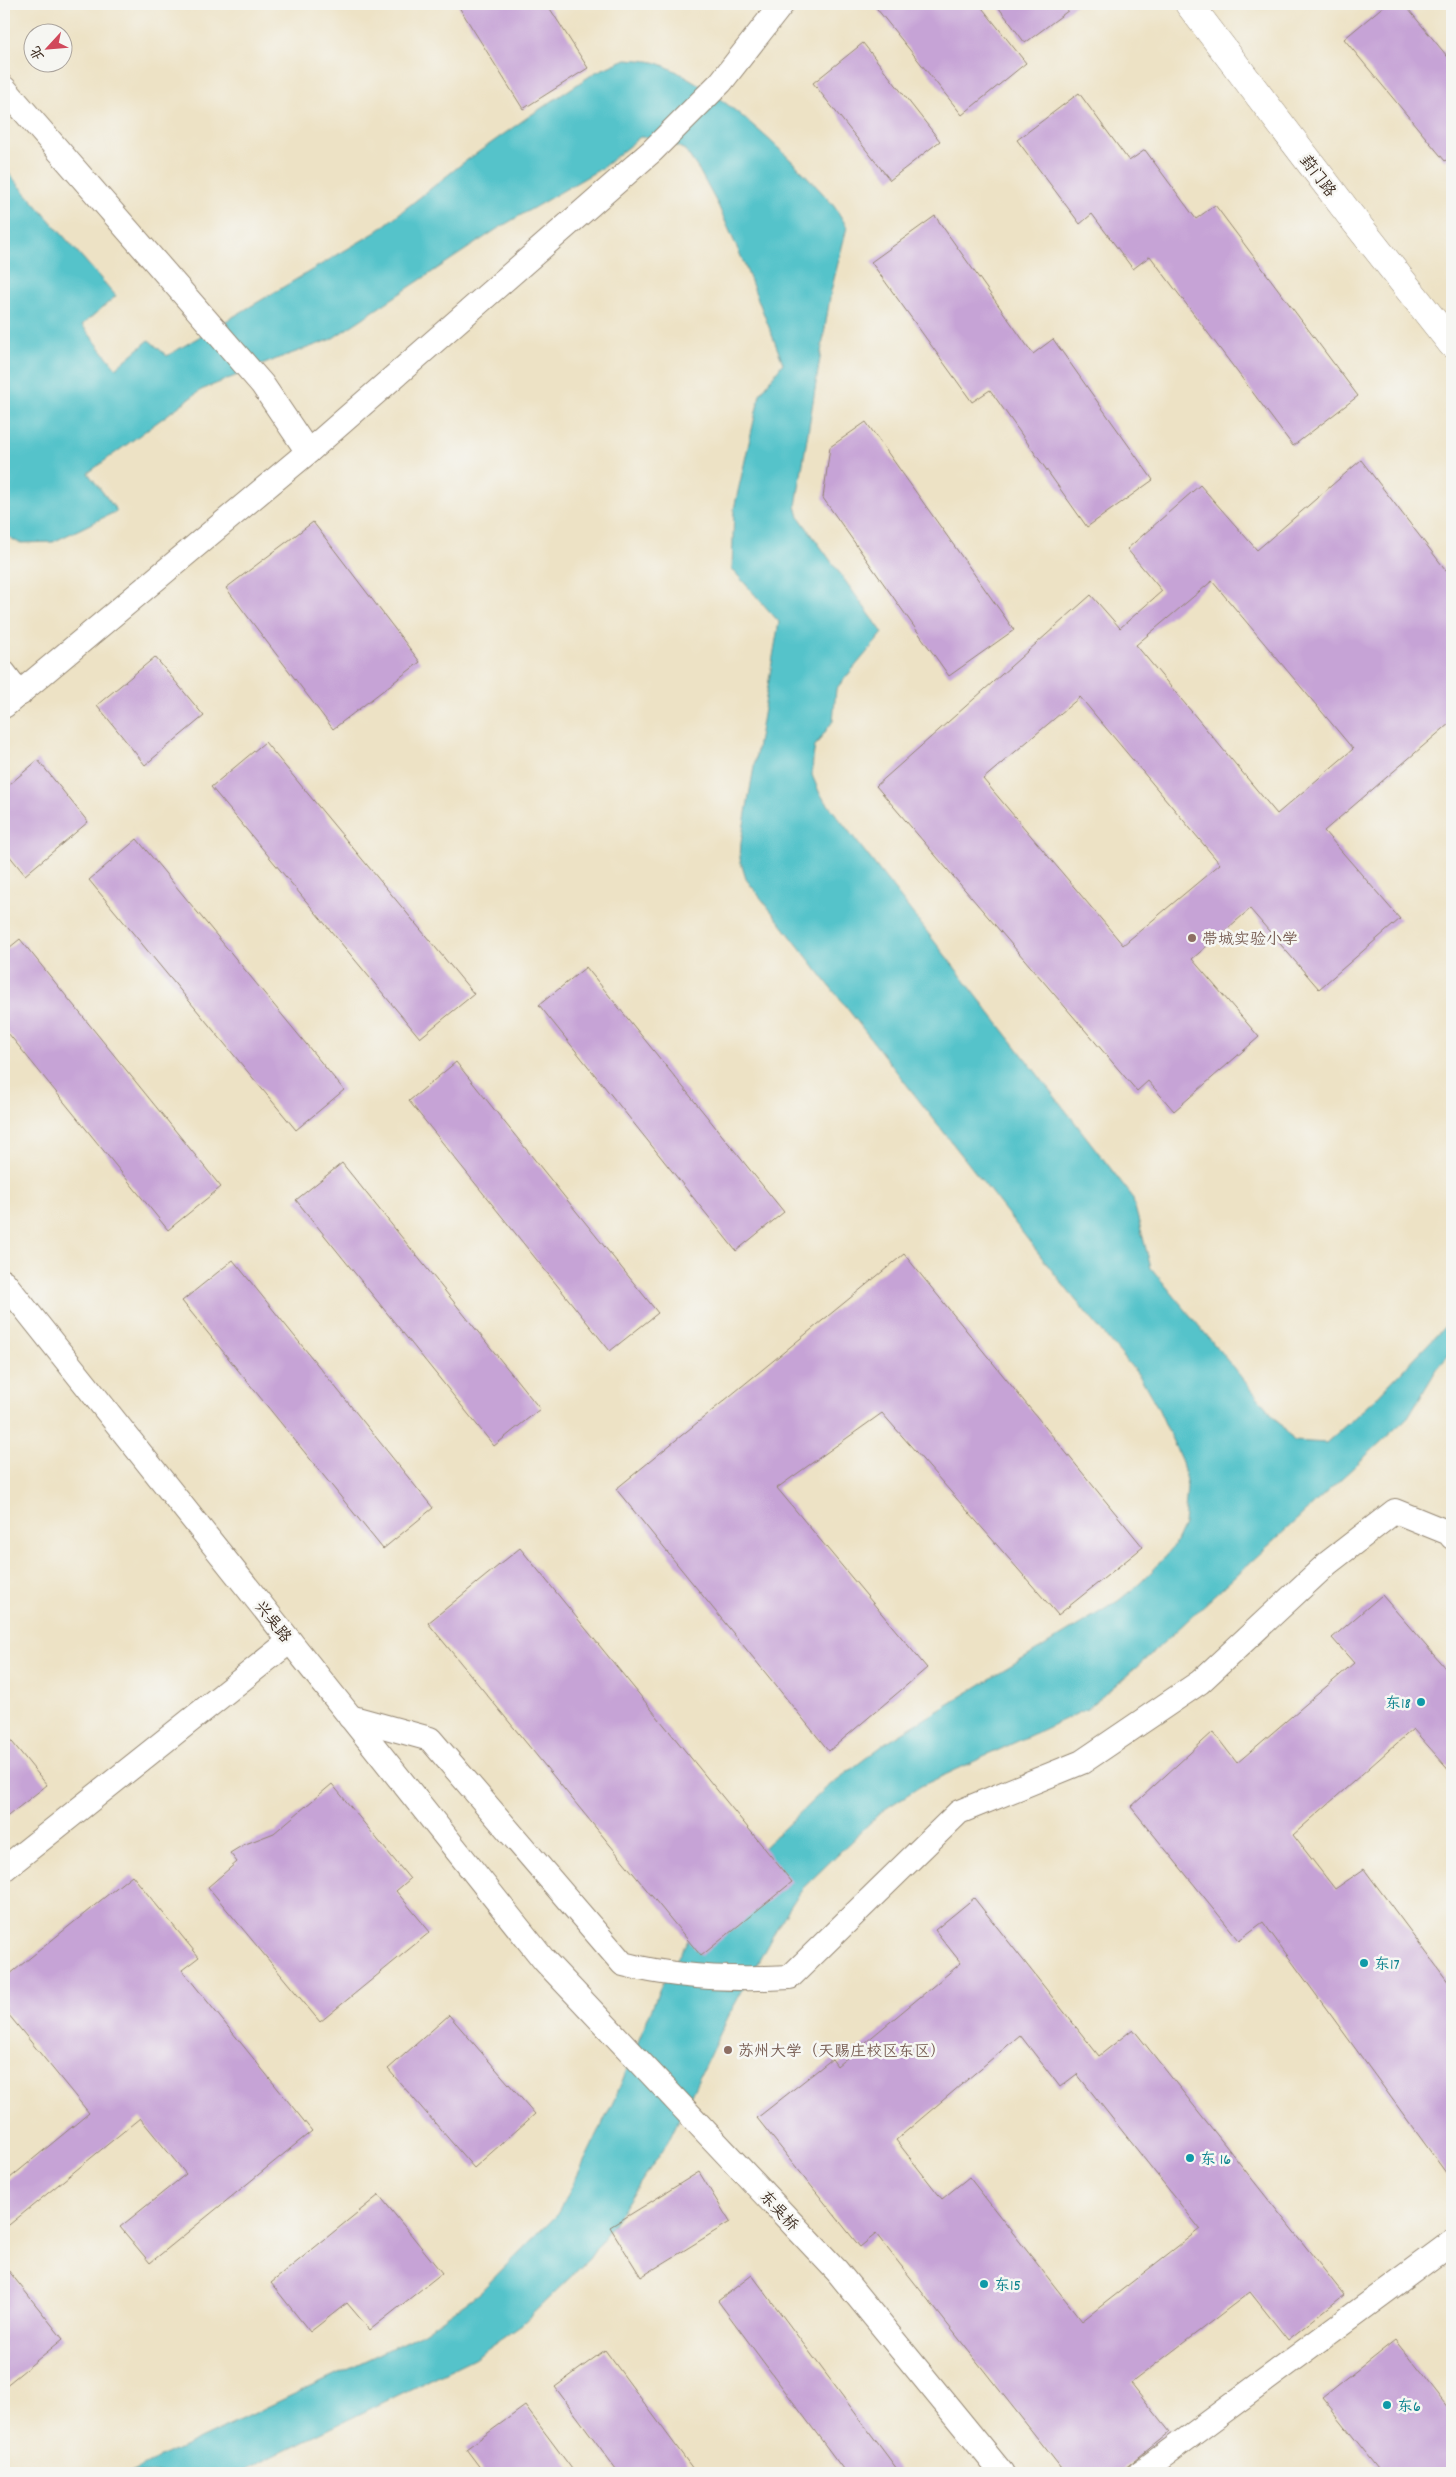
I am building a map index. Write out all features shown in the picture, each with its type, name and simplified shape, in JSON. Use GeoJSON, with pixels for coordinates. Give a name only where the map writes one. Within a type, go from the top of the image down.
{"type":"FeatureCollection","features":[{"type":"Feature","properties":{"kind":"main road","name":"葑门路"},"geometry":{"type":"LineString","coordinates":[[1189,4],[1350,216],[1452,344]]}},
{"type":"Feature","properties":{"kind":"lane"},"geometry":{"type":"LineString","coordinates":[[4,673],[12,700],[308,452],[652,151],[721,82],[782,4]]}},
{"type":"Feature","properties":{"kind":"lane"},"geometry":{"type":"LineString","coordinates":[[4,88],[262,384],[308,452]]}},
{"type":"Feature","properties":{"kind":"lane","name":"兴吴路"},"geometry":{"type":"LineString","coordinates":[[4,1282],[544,1960]]}},
{"type":"Feature","properties":{"kind":"lane"},"geometry":{"type":"LineString","coordinates":[[350,1717],[430,1739],[623,1964],[653,1972],[756,1979],[790,1976],[959,1812],[1082,1762],[1200,1682],[1328,1563],[1395,1511],[1448,1533],[1452,1537]]}},
{"type":"Feature","properties":{"kind":"lane"},"geometry":{"type":"LineString","coordinates":[[4,1869],[290,1641]]}},
{"type":"Feature","properties":{"kind":"lane","name":"东吴桥"},"geometry":{"type":"LineString","coordinates":[[544,1960],[837,2271],[1002,2473]]}},
{"type":"Feature","properties":{"kind":"lane"},"geometry":{"type":"LineString","coordinates":[[1140,2473],[1452,2242]]}},
{"type":"Feature","properties":{"kind":"water"},"geometry":{"type":"Polygon","coordinates":[[[626,59],[660,64],[682,74],[727,104],[750,122],[811,180],[833,205],[847,227],[831,291],[796,506],[799,517],[883,633],[836,689],[833,721],[815,746],[813,758],[812,775],[820,794],[1132,1196],[1151,1268],[1294,1441],[1326,1443],[1374,1400],[1452,1319],[1452,1351],[1437,1369],[1408,1417],[1137,1667],[1087,1709],[921,1786],[882,1811],[801,1890],[778,1926],[730,2013],[668,2142],[589,2259],[521,2325],[474,2358],[239,2473],[128,2473],[421,2334],[479,2293],[560,2211],[616,2096],[660,1988],[694,1929],[761,1850],[826,1788],[890,1740],[1118,1601],[1156,1567],[1174,1546],[1184,1525],[1187,1486],[1182,1462],[1158,1408],[1141,1378],[1068,1291],[746,879],[740,859],[741,842],[779,622],[732,569],[734,509],[760,394],[783,363],[743,261],[718,205],[699,170],[685,150],[663,139],[640,137],[602,168],[497,229],[330,340],[279,358],[201,390],[88,473],[117,511],[53,542],[19,543],[4,534],[4,168],[116,296],[82,325],[116,368],[149,340],[167,356],[376,232],[463,163],[528,117],[596,72],[626,59]]]}},
{"type":"Feature","properties":{"kind":"building"},"geometry":{"type":"Polygon","coordinates":[[[457,4],[547,4],[588,68],[523,109],[457,4]]]}},
{"type":"Feature","properties":{"kind":"building"},"geometry":{"type":"Polygon","coordinates":[[[873,4],[979,4],[1026,63],[962,115],[873,4]]]}},
{"type":"Feature","properties":{"kind":"building"},"geometry":{"type":"Polygon","coordinates":[[[996,4],[1077,4],[1025,43],[996,4]]]}},
{"type":"Feature","properties":{"kind":"building"},"geometry":{"type":"Polygon","coordinates":[[[1386,4],[1404,4],[1452,62],[1452,155],[1445,161],[1344,39],[1386,4]]]}},
{"type":"Feature","properties":{"kind":"building"},"geometry":{"type":"Polygon","coordinates":[[[863,43],[940,141],[890,180],[813,83],[863,43]]]}},
{"type":"Feature","properties":{"kind":"building"},"geometry":{"type":"Polygon","coordinates":[[[1079,93],[1129,161],[1145,150],[1196,219],[1215,205],[1358,396],[1293,446],[1150,256],[1133,269],[1092,214],[1080,224],[1017,140],[1079,93]]]}},
{"type":"Feature","properties":{"kind":"building"},"geometry":{"type":"Polygon","coordinates":[[[935,216],[1033,354],[1053,339],[1153,480],[1087,527],[990,390],[972,402],[871,262],[935,216]]]}},
{"type":"Feature","properties":{"kind":"building"},"geometry":{"type":"Polygon","coordinates":[[[866,422],[1014,630],[949,676],[823,498],[830,447],[866,422]]]}},
{"type":"Feature","properties":{"kind":"building"},"geometry":{"type":"Polygon","coordinates":[[[1361,460],[1452,578],[1452,725],[1450,723],[1324,831],[1400,919],[1319,989],[1250,909],[1192,959],[1259,1037],[1174,1111],[1148,1081],[1137,1091],[876,786],[1091,595],[1120,628],[1162,591],[1127,549],[1200,485],[1257,550],[1361,460]],[[1212,581],[1136,645],[1277,814],[1353,749],[1212,581]],[[1080,697],[983,779],[1123,945],[1220,864],[1080,697]]]}},
{"type":"Feature","properties":{"kind":"building"},"geometry":{"type":"Polygon","coordinates":[[[313,522],[420,662],[333,729],[226,588],[313,522]]]}},
{"type":"Feature","properties":{"kind":"building"},"geometry":{"type":"Polygon","coordinates":[[[155,657],[204,716],[145,765],[97,705],[155,657]]]}},
{"type":"Feature","properties":{"kind":"building"},"geometry":{"type":"Polygon","coordinates":[[[265,742],[474,994],[420,1038],[211,787],[265,742]]]}},
{"type":"Feature","properties":{"kind":"building"},"geometry":{"type":"Polygon","coordinates":[[[38,760],[88,822],[25,875],[4,849],[4,789],[38,760]]]}},
{"type":"Feature","properties":{"kind":"building"},"geometry":{"type":"Polygon","coordinates":[[[137,839],[344,1090],[296,1130],[89,880],[137,839]]]}},
{"type":"Feature","properties":{"kind":"building"},"geometry":{"type":"Polygon","coordinates":[[[20,939],[221,1187],[168,1230],[4,1028],[4,952],[20,939]]]}},
{"type":"Feature","properties":{"kind":"building"},"geometry":{"type":"Polygon","coordinates":[[[586,967],[784,1212],[736,1251],[539,1005],[586,967]]]}},
{"type":"Feature","properties":{"kind":"building"},"geometry":{"type":"Polygon","coordinates":[[[456,1062],[658,1313],[610,1351],[409,1101],[456,1062]]]}},
{"type":"Feature","properties":{"kind":"building"},"geometry":{"type":"Polygon","coordinates":[[[342,1163],[540,1409],[494,1446],[296,1200],[342,1163]]]}},
{"type":"Feature","properties":{"kind":"building"},"geometry":{"type":"Polygon","coordinates":[[[904,1254],[1143,1547],[1058,1615],[882,1413],[777,1488],[927,1668],[829,1751],[616,1489],[904,1254]]]}},
{"type":"Feature","properties":{"kind":"building"},"geometry":{"type":"Polygon","coordinates":[[[233,1260],[433,1508],[383,1549],[182,1301],[233,1260]]]}},
{"type":"Feature","properties":{"kind":"building"},"geometry":{"type":"Polygon","coordinates":[[[520,1548],[792,1882],[701,1956],[428,1623],[520,1548]]]}},
{"type":"Feature","properties":{"kind":"building","name":"东17"},"geometry":{"type":"Polygon","coordinates":[[[1382,1595],[1452,1676],[1452,1773],[1413,1729],[1293,1835],[1335,1889],[1364,1869],[1452,1987],[1452,2181],[1263,1922],[1239,1940],[1131,1807],[1213,1732],[1237,1763],[1354,1663],[1332,1638],[1382,1595]]]}},
{"type":"Feature","properties":{"kind":"building"},"geometry":{"type":"Polygon","coordinates":[[[4,1732],[47,1785],[4,1819],[4,1732]]]}},
{"type":"Feature","properties":{"kind":"building"},"geometry":{"type":"Polygon","coordinates":[[[332,1784],[410,1879],[396,1891],[430,1932],[320,2022],[208,1887],[237,1862],[230,1853],[243,1845],[274,1833],[332,1784]]]}},
{"type":"Feature","properties":{"kind":"building"},"geometry":{"type":"Polygon","coordinates":[[[132,1875],[199,1957],[182,1970],[312,2131],[150,2263],[120,2227],[186,2174],[140,2118],[4,2229],[4,2183],[89,2113],[4,2009],[4,1979],[132,1875]]]}},
{"type":"Feature","properties":{"kind":"building"},"geometry":{"type":"Polygon","coordinates":[[[974,1898],[1099,2056],[1133,2029],[1344,2295],[1288,2340],[1250,2292],[1131,2383],[1170,2432],[1119,2473],[1065,2473],[876,2234],[860,2247],[757,2118],[832,2059],[837,2066],[961,1963],[935,1930],[974,1898]],[[1020,2035],[896,2140],[942,2199],[969,2177],[1082,2321],[1200,2229],[1077,2074],[1060,2087],[1020,2035]]]}},
{"type":"Feature","properties":{"kind":"building"},"geometry":{"type":"Polygon","coordinates":[[[449,2015],[535,2114],[474,2168],[388,2069],[449,2015]]]}},
{"type":"Feature","properties":{"kind":"building"},"geometry":{"type":"Polygon","coordinates":[[[699,2172],[730,2222],[641,2277],[610,2227],[699,2172]]]}},
{"type":"Feature","properties":{"kind":"building"},"geometry":{"type":"Polygon","coordinates":[[[379,2195],[442,2273],[370,2330],[347,2303],[310,2332],[271,2283],[379,2195]]]}},
{"type":"Feature","properties":{"kind":"building"},"geometry":{"type":"Polygon","coordinates":[[[4,2265],[63,2339],[4,2387],[4,2265]]]}},
{"type":"Feature","properties":{"kind":"building"},"geometry":{"type":"Polygon","coordinates":[[[752,2275],[900,2473],[846,2473],[718,2301],[752,2275]]]}},
{"type":"Feature","properties":{"kind":"building","name":"东6"},"geometry":{"type":"Polygon","coordinates":[[[1395,2340],[1452,2413],[1452,2473],[1382,2473],[1322,2398],[1395,2340]]]}},
{"type":"Feature","properties":{"kind":"building"},"geometry":{"type":"Polygon","coordinates":[[[605,2350],[696,2473],[619,2473],[555,2387],[605,2350]]]}},
{"type":"Feature","properties":{"kind":"building"},"geometry":{"type":"Polygon","coordinates":[[[525,2406],[575,2473],[484,2473],[466,2449],[525,2406]]]}},
{"type":"Feature","properties":{"kind":"place","name":"带城实验小学"},"geometry":{"type":"Point","coordinates":[1192,938]}},
{"type":"Feature","properties":{"kind":"place","name":"东18"},"geometry":{"type":"Point","coordinates":[1421,1702]}},
{"type":"Feature","properties":{"kind":"place","name":"东17"},"geometry":{"type":"Point","coordinates":[1364,1963]}},
{"type":"Feature","properties":{"kind":"place","name":"苏州大学（天赐庄校区东区）"},"geometry":{"type":"Point","coordinates":[728,2050]}},
{"type":"Feature","properties":{"kind":"place","name":"东 16"},"geometry":{"type":"Point","coordinates":[1190,2158]}},
{"type":"Feature","properties":{"kind":"place","name":"东15"},"geometry":{"type":"Point","coordinates":[984,2284]}},
{"type":"Feature","properties":{"kind":"place","name":"东6"},"geometry":{"type":"Point","coordinates":[1387,2405]}}]}
